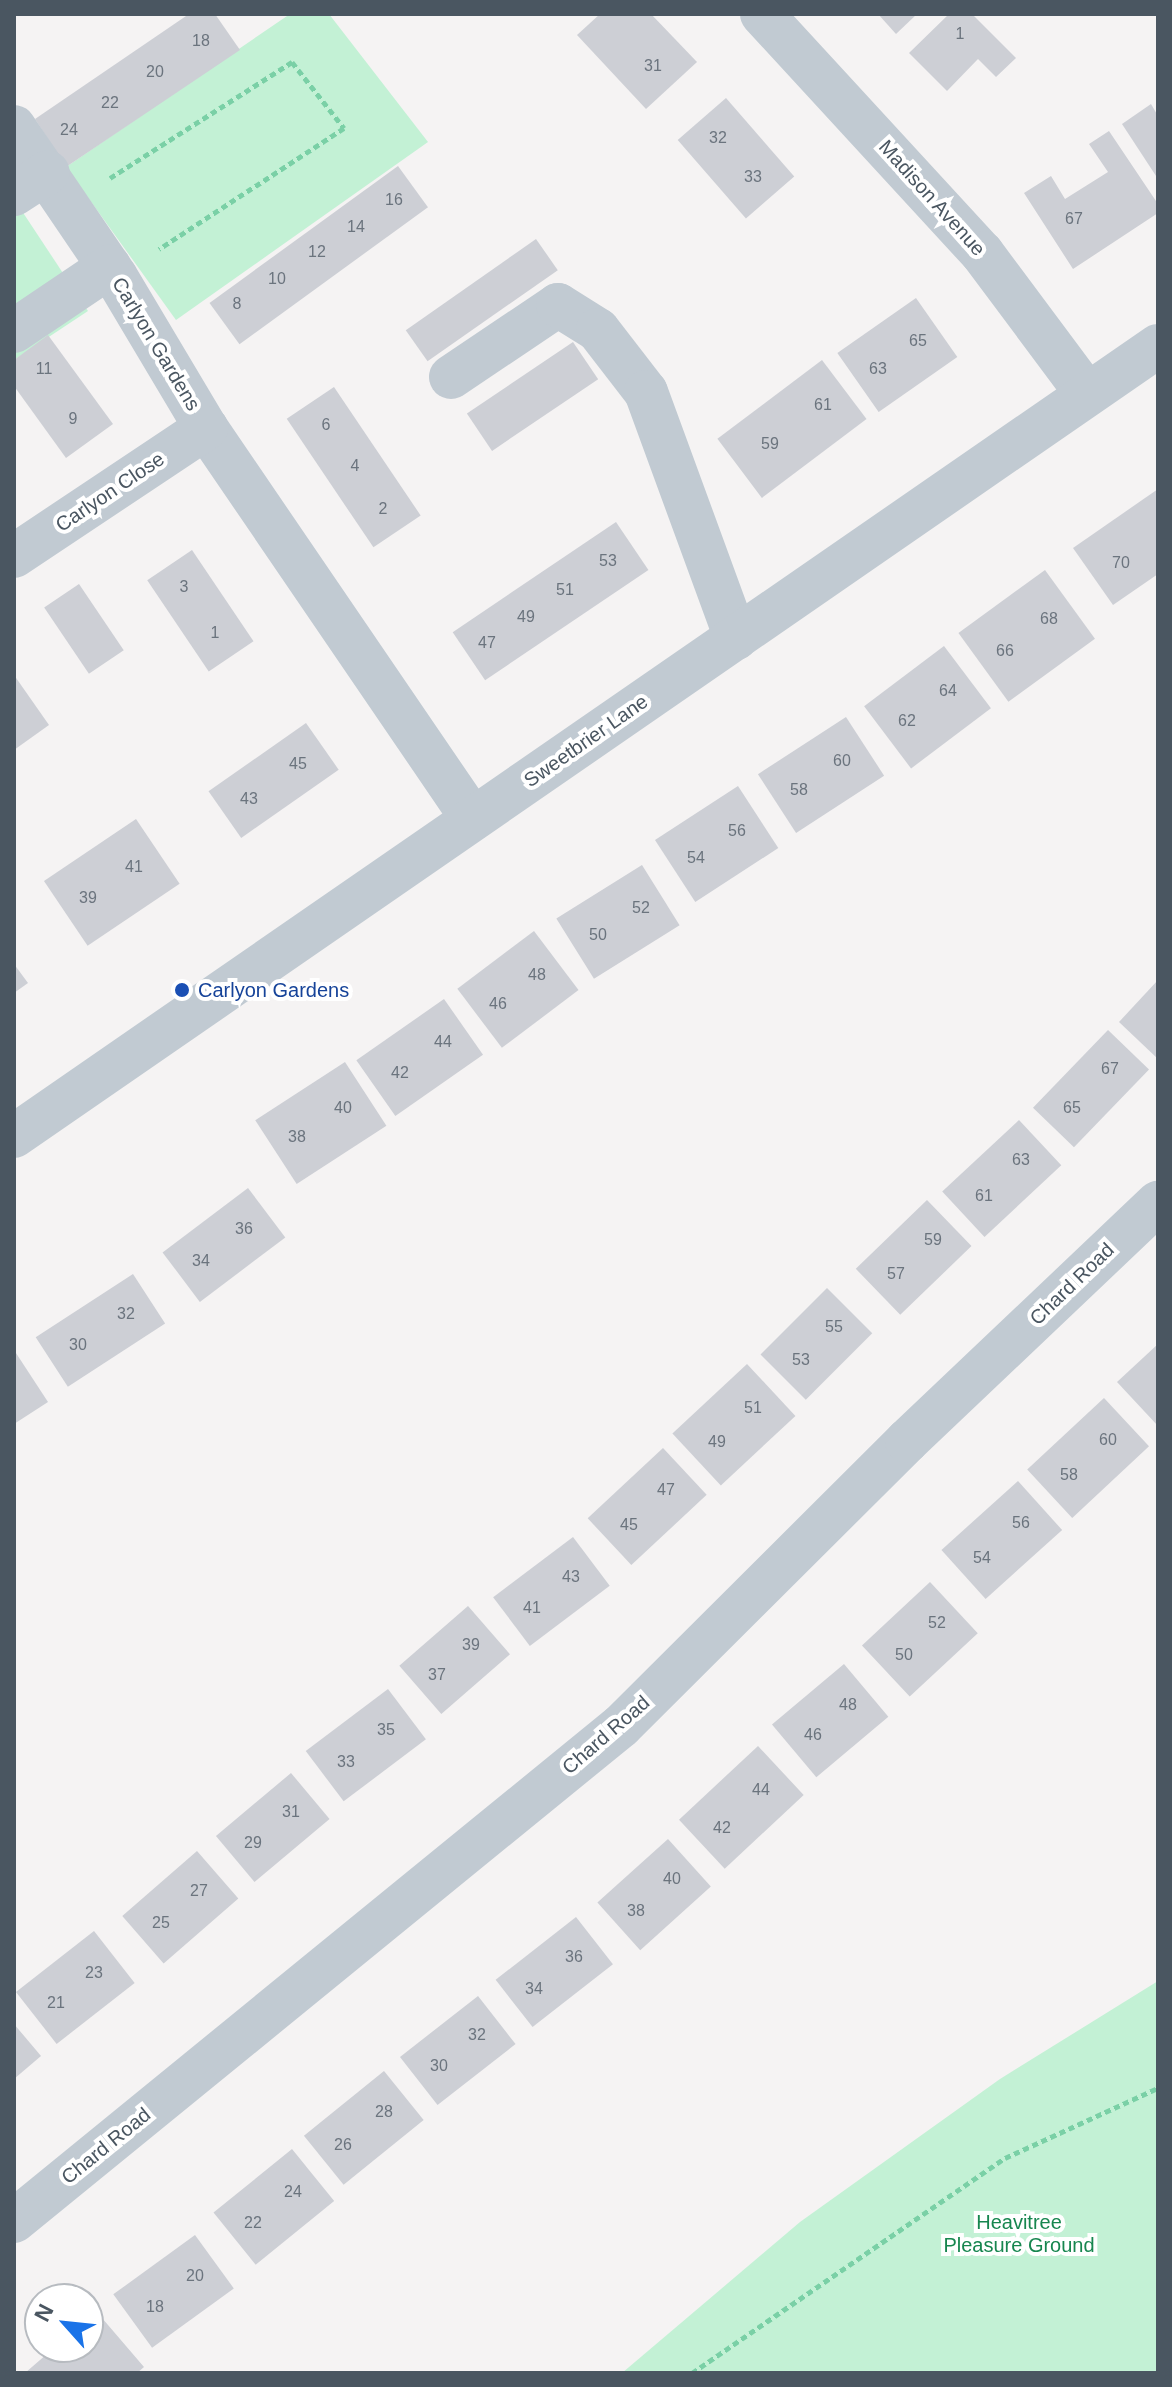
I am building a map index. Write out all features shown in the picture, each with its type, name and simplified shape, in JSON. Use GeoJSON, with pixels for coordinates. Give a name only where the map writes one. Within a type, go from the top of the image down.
{"type":"FeatureCollection","features":[{"type":"Feature","properties":{"kind":"street","name":"Madison Avenue"},"geometry":{"type":"LineString","coordinates":[[762,14],[982,253],[1087,394]]}},
{"type":"Feature","properties":{"kind":"street","name":"Carlyon Gardens"},"geometry":{"type":"LineString","coordinates":[[14,127],[43,190],[113,272],[206,428],[473,819]]}},
{"type":"Feature","properties":{"kind":"street","name":"Carlyon Gardens"},"geometry":{"type":"LineString","coordinates":[[14,331],[113,272]]}},
{"type":"Feature","properties":{"kind":"street"},"geometry":{"type":"LineString","coordinates":[[451,377],[558,305],[598,330],[646,392],[736,638]]}},
{"type":"Feature","properties":{"kind":"street","name":"Sweetbrier Lane"},"geometry":{"type":"LineString","coordinates":[[14,1136],[1158,346]]}},
{"type":"Feature","properties":{"kind":"street","name":"Carlyon Close"},"geometry":{"type":"LineString","coordinates":[[14,556],[206,428]]}},
{"type":"Feature","properties":{"kind":"street","name":"Chard Road"},"geometry":{"type":"LineString","coordinates":[[14,2221],[621,1726],[907,1441],[1158,1203]]}},
{"type":"Feature","properties":{"kind":"path"},"geometry":{"type":"LineString","coordinates":[[43,190],[292,62],[344,128],[113,272]]}},
{"type":"Feature","properties":{"kind":"path"},"geometry":{"type":"LineString","coordinates":[[692,2373],[1005,2158],[1158,2088]]}},
{"type":"Feature","properties":{"kind":"green space"},"geometry":{"type":"Polygon","coordinates":[[[290,14],[329,14],[428,142],[176,320],[66,167],[290,14]]]}},
{"type":"Feature","properties":{"kind":"green space"},"geometry":{"type":"Polygon","coordinates":[[[14,199],[88,311],[14,360],[14,199]]]}},
{"type":"Feature","properties":{"kind":"green space","name":"Heavitree Pleasure Ground"},"geometry":{"type":"Polygon","coordinates":[[[1158,1981],[1158,2373],[622,2373],[800,2222],[1000,2079],[1158,1981]]]}},
{"type":"Feature","properties":{"kind":"building"},"geometry":{"type":"Polygon","coordinates":[[[189,14],[215,14],[240,50],[66,167],[35,119],[189,14]]]}},
{"type":"Feature","properties":{"kind":"building"},"geometry":{"type":"Polygon","coordinates":[[[600,14],[651,14],[697,62],[646,109],[577,35],[600,14]]]}},
{"type":"Feature","properties":{"kind":"building"},"geometry":{"type":"Polygon","coordinates":[[[878,14],[917,14],[896,34],[878,14]]]}},
{"type":"Feature","properties":{"kind":"building"},"geometry":{"type":"Polygon","coordinates":[[[949,14],[972,14],[1016,58],[996,77],[978,59],[947,91],[909,53],[949,14]]]}},
{"type":"Feature","properties":{"kind":"building"},"geometry":{"type":"Polygon","coordinates":[[[726,98],[794,176],[746,218],[678,140],[726,98]]]}},
{"type":"Feature","properties":{"kind":"building"},"geometry":{"type":"Polygon","coordinates":[[[1151,104],[1158,116],[1158,179],[1122,124],[1151,104]]]}},
{"type":"Feature","properties":{"kind":"building"},"geometry":{"type":"Polygon","coordinates":[[[1109,131],[1158,204],[1158,213],[1073,269],[1024,193],[1051,176],[1065,199],[1108,172],[1089,144],[1109,131]]]}},
{"type":"Feature","properties":{"kind":"building"},"geometry":{"type":"Polygon","coordinates":[[[398,166],[428,207],[239,344],[209,303],[398,166]]]}},
{"type":"Feature","properties":{"kind":"building"},"geometry":{"type":"Polygon","coordinates":[[[536,239],[558,270],[428,361],[406,330],[536,239]]]}},
{"type":"Feature","properties":{"kind":"building"},"geometry":{"type":"Polygon","coordinates":[[[916,298],[957,357],[879,412],[837,353],[916,298]]]}},
{"type":"Feature","properties":{"kind":"building"},"geometry":{"type":"Polygon","coordinates":[[[48,335],[113,424],[66,458],[14,386],[14,360],[48,335]]]}},
{"type":"Feature","properties":{"kind":"building"},"geometry":{"type":"Polygon","coordinates":[[[573,342],[598,379],[492,451],[467,414],[573,342]]]}},
{"type":"Feature","properties":{"kind":"building"},"geometry":{"type":"Polygon","coordinates":[[[822,360],[867,419],[762,498],[717,439],[822,360]]]}},
{"type":"Feature","properties":{"kind":"building"},"geometry":{"type":"Polygon","coordinates":[[[334,387],[421,516],[373,547],[287,419],[334,387]]]}},
{"type":"Feature","properties":{"kind":"building"},"geometry":{"type":"Polygon","coordinates":[[[1158,489],[1158,574],[1113,605],[1073,548],[1158,489]]]}},
{"type":"Feature","properties":{"kind":"building"},"geometry":{"type":"Polygon","coordinates":[[[616,522],[648,570],[485,680],[453,632],[616,522]]]}},
{"type":"Feature","properties":{"kind":"building"},"geometry":{"type":"Polygon","coordinates":[[[192,550],[254,641],[209,671],[147,580],[192,550]]]}},
{"type":"Feature","properties":{"kind":"building"},"geometry":{"type":"Polygon","coordinates":[[[1045,570],[1095,639],[1008,702],[958,633],[1045,570]]]}},
{"type":"Feature","properties":{"kind":"building"},"geometry":{"type":"Polygon","coordinates":[[[79,584],[124,650],[89,674],[44,607],[79,584]]]}},
{"type":"Feature","properties":{"kind":"building"},"geometry":{"type":"Polygon","coordinates":[[[944,646],[991,708],[911,768],[864,706],[944,646]]]}},
{"type":"Feature","properties":{"kind":"building"},"geometry":{"type":"Polygon","coordinates":[[[14,675],[49,725],[14,750],[14,675]]]}},
{"type":"Feature","properties":{"kind":"building"},"geometry":{"type":"Polygon","coordinates":[[[846,717],[884,776],[796,833],[758,774],[846,717]]]}},
{"type":"Feature","properties":{"kind":"building"},"geometry":{"type":"Polygon","coordinates":[[[306,723],[339,770],[241,838],[209,791],[306,723]]]}},
{"type":"Feature","properties":{"kind":"building"},"geometry":{"type":"Polygon","coordinates":[[[738,786],[778,848],[695,902],[655,840],[738,786]]]}},
{"type":"Feature","properties":{"kind":"building"},"geometry":{"type":"Polygon","coordinates":[[[136,819],[180,884],[88,946],[44,881],[136,819]]]}},
{"type":"Feature","properties":{"kind":"building"},"geometry":{"type":"Polygon","coordinates":[[[642,865],[680,925],[594,979],[556,919],[642,865]]]}},
{"type":"Feature","properties":{"kind":"building"},"geometry":{"type":"Polygon","coordinates":[[[534,931],[579,990],[502,1048],[457,989],[534,931]]]}},
{"type":"Feature","properties":{"kind":"building"},"geometry":{"type":"Polygon","coordinates":[[[14,964],[28,983],[14,993],[14,964]]]}},
{"type":"Feature","properties":{"kind":"building"},"geometry":{"type":"Polygon","coordinates":[[[1158,980],[1158,1059],[1119,1022],[1158,980]]]}},
{"type":"Feature","properties":{"kind":"building"},"geometry":{"type":"Polygon","coordinates":[[[444,999],[483,1055],[395,1116],[356,1060],[444,999]]]}},
{"type":"Feature","properties":{"kind":"building"},"geometry":{"type":"Polygon","coordinates":[[[1108,1030],[1149,1070],[1074,1147],[1033,1108],[1108,1030]]]}},
{"type":"Feature","properties":{"kind":"building"},"geometry":{"type":"Polygon","coordinates":[[[345,1062],[386,1126],[297,1184],[255,1120],[345,1062]]]}},
{"type":"Feature","properties":{"kind":"building"},"geometry":{"type":"Polygon","coordinates":[[[1019,1120],[1061,1165],[984,1237],[942,1192],[1019,1120]]]}},
{"type":"Feature","properties":{"kind":"building"},"geometry":{"type":"Polygon","coordinates":[[[248,1188],[285,1238],[200,1302],[163,1252],[248,1188]]]}},
{"type":"Feature","properties":{"kind":"building"},"geometry":{"type":"Polygon","coordinates":[[[927,1200],[971,1246],[900,1315],[856,1269],[927,1200]]]}},
{"type":"Feature","properties":{"kind":"building"},"geometry":{"type":"Polygon","coordinates":[[[133,1274],[165,1323],[68,1387],[36,1337],[133,1274]]]}},
{"type":"Feature","properties":{"kind":"building"},"geometry":{"type":"Polygon","coordinates":[[[827,1288],[872,1333],[806,1400],[761,1354],[827,1288]]]}},
{"type":"Feature","properties":{"kind":"building"},"geometry":{"type":"Polygon","coordinates":[[[1158,1344],[1158,1426],[1117,1382],[1158,1344]]]}},
{"type":"Feature","properties":{"kind":"building"},"geometry":{"type":"Polygon","coordinates":[[[14,1350],[48,1402],[14,1424],[14,1350]]]}},
{"type":"Feature","properties":{"kind":"building"},"geometry":{"type":"Polygon","coordinates":[[[747,1364],[795,1416],[721,1485],[672,1434],[747,1364]]]}},
{"type":"Feature","properties":{"kind":"building"},"geometry":{"type":"Polygon","coordinates":[[[1104,1398],[1149,1446],[1072,1518],[1027,1470],[1104,1398]]]}},
{"type":"Feature","properties":{"kind":"building"},"geometry":{"type":"Polygon","coordinates":[[[663,1448],[707,1495],[631,1565],[588,1518],[663,1448]]]}},
{"type":"Feature","properties":{"kind":"building"},"geometry":{"type":"Polygon","coordinates":[[[1018,1481],[1062,1530],[986,1599],[941,1550],[1018,1481]]]}},
{"type":"Feature","properties":{"kind":"building"},"geometry":{"type":"Polygon","coordinates":[[[573,1537],[610,1586],[530,1646],[493,1597],[573,1537]]]}},
{"type":"Feature","properties":{"kind":"building"},"geometry":{"type":"Polygon","coordinates":[[[930,1582],[978,1633],[910,1697],[862,1645],[930,1582]]]}},
{"type":"Feature","properties":{"kind":"building"},"geometry":{"type":"Polygon","coordinates":[[[468,1606],[510,1654],[441,1714],[399,1666],[468,1606]]]}},
{"type":"Feature","properties":{"kind":"building"},"geometry":{"type":"Polygon","coordinates":[[[844,1664],[888,1717],[816,1777],[772,1724],[844,1664]]]}},
{"type":"Feature","properties":{"kind":"building"},"geometry":{"type":"Polygon","coordinates":[[[388,1689],[426,1739],[344,1801],[306,1751],[388,1689]]]}},
{"type":"Feature","properties":{"kind":"building"},"geometry":{"type":"Polygon","coordinates":[[[758,1746],[804,1795],[725,1869],[679,1820],[758,1746]]]}},
{"type":"Feature","properties":{"kind":"building"},"geometry":{"type":"Polygon","coordinates":[[[291,1773],[330,1819],[254,1882],[216,1836],[291,1773]]]}},
{"type":"Feature","properties":{"kind":"building"},"geometry":{"type":"Polygon","coordinates":[[[668,1839],[711,1887],[640,1950],[597,1903],[668,1839]]]}},
{"type":"Feature","properties":{"kind":"building"},"geometry":{"type":"Polygon","coordinates":[[[197,1851],[238,1899],[164,1963],[122,1916],[197,1851]]]}},
{"type":"Feature","properties":{"kind":"building"},"geometry":{"type":"Polygon","coordinates":[[[576,1917],[613,1964],[533,2027],[496,1980],[576,1917]]]}},
{"type":"Feature","properties":{"kind":"building"},"geometry":{"type":"Polygon","coordinates":[[[94,1931],[135,1983],[57,2044],[16,1992],[94,1931]]]}},
{"type":"Feature","properties":{"kind":"building"},"geometry":{"type":"Polygon","coordinates":[[[478,1996],[516,2044],[438,2105],[400,2057],[478,1996]]]}},
{"type":"Feature","properties":{"kind":"building"},"geometry":{"type":"Polygon","coordinates":[[[14,2024],[41,2056],[14,2079],[14,2024]]]}},
{"type":"Feature","properties":{"kind":"building"},"geometry":{"type":"Polygon","coordinates":[[[384,2071],[424,2120],[344,2185],[304,2136],[384,2071]]]}},
{"type":"Feature","properties":{"kind":"building"},"geometry":{"type":"Polygon","coordinates":[[[292,2149],[334,2201],[256,2265],[214,2213],[292,2149]]]}},
{"type":"Feature","properties":{"kind":"building"},"geometry":{"type":"Polygon","coordinates":[[[195,2235],[234,2288],[152,2348],[113,2294],[195,2235]]]}},
{"type":"Feature","properties":{"kind":"building"},"geometry":{"type":"Polygon","coordinates":[[[104,2320],[144,2367],[137,2373],[25,2373],[37,2363],[104,2363],[104,2320]]]}},
{"type":"Feature","properties":{"kind":"place","name":"Carlyon Gardens"},"geometry":{"type":"Point","coordinates":[182,990]}}]}
